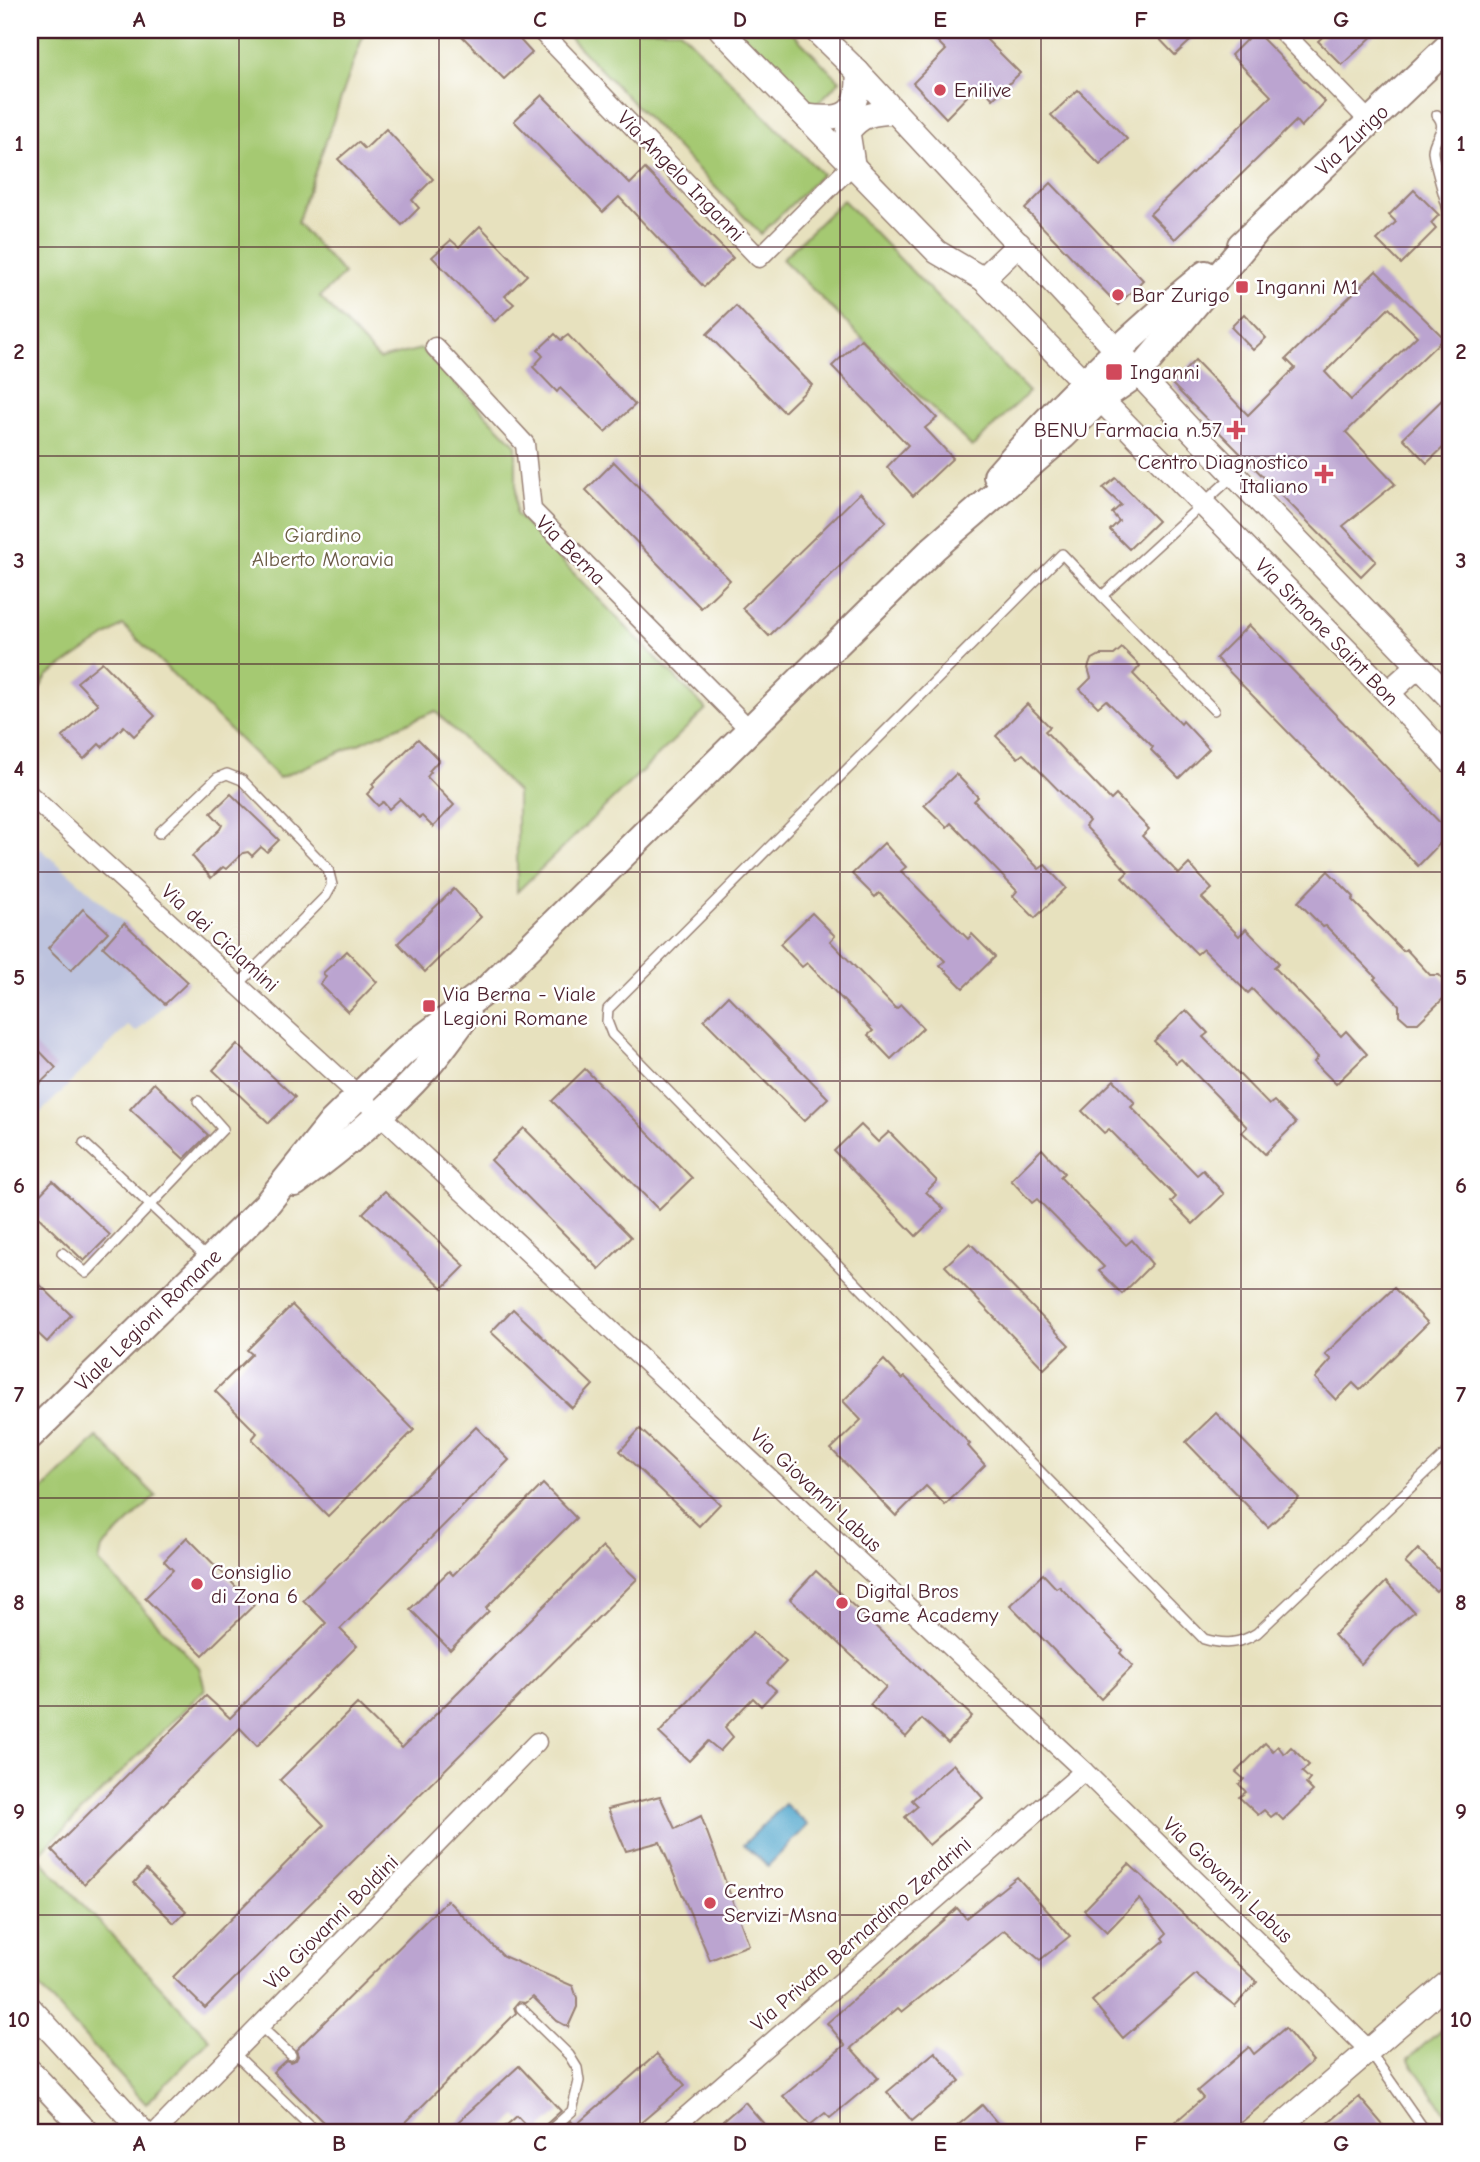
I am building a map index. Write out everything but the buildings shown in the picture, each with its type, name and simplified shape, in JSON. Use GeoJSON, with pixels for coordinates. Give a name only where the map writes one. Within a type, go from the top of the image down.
{"type":"FeatureCollection","features":[{"type":"Feature","properties":{"kind":"main road","name":"Via Zurigo"},"geometry":{"type":"LineString","coordinates":[[1117,350],[1149,319],[1254,234],[1450,45]]}},
{"type":"Feature","properties":{"kind":"main road","name":"Via Zurigo"},"geometry":{"type":"LineString","coordinates":[[1138,373],[1254,234]]}},
{"type":"Feature","properties":{"kind":"main road"},"geometry":{"type":"LineString","coordinates":[[1091,391],[1117,350]]}},
{"type":"Feature","properties":{"kind":"main road"},"geometry":{"type":"LineString","coordinates":[[359,1096],[405,1051],[485,991],[934,548],[1031,436],[1091,391],[1138,373]]}},
{"type":"Feature","properties":{"kind":"main road"},"geometry":{"type":"LineString","coordinates":[[379,1114],[428,1067],[485,991]]}},
{"type":"Feature","properties":{"kind":"main road","name":"Viale Legioni Romane"},"geometry":{"type":"LineString","coordinates":[[30,1436],[266,1205],[332,1122],[359,1096]]}},
{"type":"Feature","properties":{"kind":"main road","name":"Viale Legioni Romane"},"geometry":{"type":"LineString","coordinates":[[266,1205],[341,1149],[379,1114]]}},
{"type":"Feature","properties":{"kind":"street","name":"Via Angelo Inganni"},"geometry":{"type":"LineString","coordinates":[[540,30],[759,258],[853,164]]}},
{"type":"Feature","properties":{"kind":"street"},"geometry":{"type":"LineString","coordinates":[[721,30],[937,252],[983,279],[1091,391]]}},
{"type":"Feature","properties":{"kind":"street"},"geometry":{"type":"LineString","coordinates":[[816,30],[1117,350]]}},
{"type":"Feature","properties":{"kind":"street"},"geometry":{"type":"LineString","coordinates":[[1281,30],[1370,122]]}},
{"type":"Feature","properties":{"kind":"street"},"geometry":{"type":"LineString","coordinates":[[806,116],[832,119],[848,112],[858,94],[858,72]]}},
{"type":"Feature","properties":{"kind":"street"},"geometry":{"type":"LineString","coordinates":[[853,164],[848,132],[857,121],[872,113],[895,112]]}},
{"type":"Feature","properties":{"kind":"street"},"geometry":{"type":"LineString","coordinates":[[983,279],[1019,244]]}},
{"type":"Feature","properties":{"kind":"street","name":"Via Berna"},"geometry":{"type":"LineString","coordinates":[[435,347],[525,444],[532,510],[750,730]]}},
{"type":"Feature","properties":{"kind":"street","name":"Via Simone Saint Bon"},"geometry":{"type":"LineString","coordinates":[[1117,350],[1450,698]]}},
{"type":"Feature","properties":{"kind":"street","name":"Via Simone Saint Bon"},"geometry":{"type":"LineString","coordinates":[[1091,391],[1388,693],[1450,761]]}},
{"type":"Feature","properties":{"kind":"street"},"geometry":{"type":"LineString","coordinates":[[1388,693],[1418,666]]}},
{"type":"Feature","properties":{"kind":"street","name":"Via dei Ciclamini"},"geometry":{"type":"LineString","coordinates":[[32,803],[379,1114]]}},
{"type":"Feature","properties":{"kind":"street","name":"Via Giovanni Labus"},"geometry":{"type":"LineString","coordinates":[[379,1114],[1084,1771],[1369,2050]]}},
{"type":"Feature","properties":{"kind":"street","name":"Via Giovanni Boldini"},"geometry":{"type":"LineString","coordinates":[[156,2132],[537,1742]]}},
{"type":"Feature","properties":{"kind":"street","name":"Via Privata Bernardino Zendrini"},"geometry":{"type":"LineString","coordinates":[[668,2132],[1084,1771]]}},
{"type":"Feature","properties":{"kind":"street"},"geometry":{"type":"LineString","coordinates":[[1274,2132],[1450,1981]]}},
{"type":"Feature","properties":{"kind":"street"},"geometry":{"type":"LineString","coordinates":[[30,2008],[143,2132]]}},
{"type":"Feature","properties":{"kind":"street"},"geometry":{"type":"LineString","coordinates":[[30,2071],[80,2125],[100,2106],[102,2090]]}},
{"type":"Feature","properties":{"kind":"lane"},"geometry":{"type":"LineString","coordinates":[[1437,115],[1442,120],[1442,131],[1433,151],[1450,217]]}},
{"type":"Feature","properties":{"kind":"lane"},"geometry":{"type":"LineString","coordinates":[[1102,596],[1234,475]]}},
{"type":"Feature","properties":{"kind":"lane"},"geometry":{"type":"LineString","coordinates":[[1214,710],[1062,554],[608,1009],[607,1021],[612,1034],[1204,1639],[1218,1643],[1243,1642],[1257,1633],[1450,1450]]}},
{"type":"Feature","properties":{"kind":"lane"},"geometry":{"type":"LineString","coordinates":[[159,833],[217,778],[227,774],[242,780],[328,869],[332,885],[326,896],[238,985]]}},
{"type":"Feature","properties":{"kind":"lane"},"geometry":{"type":"LineString","coordinates":[[62,1254],[86,1273],[223,1129],[198,1101]]}},
{"type":"Feature","properties":{"kind":"lane"},"geometry":{"type":"LineString","coordinates":[[84,1143],[210,1260]]}},
{"type":"Feature","properties":{"kind":"lane"},"geometry":{"type":"LineString","coordinates":[[521,2008],[569,2056],[577,2068],[579,2081],[572,2111],[548,2132]]}},
{"type":"Feature","properties":{"kind":"lane"},"geometry":{"type":"LineString","coordinates":[[260,2026],[290,2055]]}},
{"type":"Feature","properties":{"kind":"lane"},"geometry":{"type":"LineString","coordinates":[[1369,2050],[1426,2132]]}},
{"type":"Feature","properties":{"kind":"lane"},"geometry":{"type":"LineString","coordinates":[[234,2053],[316,2132]]}},
{"type":"Feature","properties":{"kind":"lane"},"geometry":{"type":"LineString","coordinates":[[285,2102],[294,2093]]}},
{"type":"Feature","properties":{"kind":"lane"},"geometry":{"type":"LineString","coordinates":[[306,2123],[315,2114]]}},
{"type":"Feature","properties":{"kind":"shaded area"},"geometry":{"type":"Polygon","coordinates":[[[34,843],[188,982],[136,1032],[128,1026],[30,1123],[30,847],[34,843]]]}},
{"type":"Feature","properties":{"kind":"green space","name":"Giardino Alberto Moravia"},"geometry":{"type":"Polygon","coordinates":[[[30,30],[365,30],[297,223],[344,274],[320,297],[379,359],[421,349],[516,445],[516,514],[706,709],[517,892],[517,792],[435,711],[279,778],[123,625],[47,676],[30,705],[30,30]]]}},
{"type":"Feature","properties":{"kind":"green space"},"geometry":{"type":"Polygon","coordinates":[[[562,30],[680,30],[822,174],[761,234],[562,30]]]}},
{"type":"Feature","properties":{"kind":"green space"},"geometry":{"type":"Polygon","coordinates":[[[735,30],[789,30],[840,81],[813,108],[735,30]]]}},
{"type":"Feature","properties":{"kind":"green space"},"geometry":{"type":"Polygon","coordinates":[[[843,200],[1029,392],[972,447],[782,259],[843,200]]]}},
{"type":"Feature","properties":{"kind":"green space"},"geometry":{"type":"Polygon","coordinates":[[[97,1437],[156,1496],[102,1548],[99,1562],[199,1667],[205,1689],[37,1856],[210,2039],[146,2104],[30,1977],[30,1503],[97,1437]]]}},
{"type":"Feature","properties":{"kind":"green space"},"geometry":{"type":"Polygon","coordinates":[[[1450,2022],[1450,2119],[1408,2059],[1450,2022]]]}},
{"type":"Feature","properties":{"kind":"water"},"geometry":{"type":"Polygon","coordinates":[[[785,1804],[808,1825],[768,1866],[743,1845],[785,1804]]]}},
{"type":"Feature","properties":{"kind":"place","name":"Enilive"},"geometry":{"type":"Point","coordinates":[940,90]}},
{"type":"Feature","properties":{"kind":"place","name":"Inganni M1"},"geometry":{"type":"Point","coordinates":[1242,287]}},
{"type":"Feature","properties":{"kind":"place","name":"Bar Zurigo"},"geometry":{"type":"Point","coordinates":[1118,295]}},
{"type":"Feature","properties":{"kind":"place","name":"Inganni"},"geometry":{"type":"Point","coordinates":[1114,372]}},
{"type":"Feature","properties":{"kind":"place","name":"BENU Farmacia n.57"},"geometry":{"type":"Point","coordinates":[1236,430]}},
{"type":"Feature","properties":{"kind":"place","name":"Centro Diagnostico Italiano"},"geometry":{"type":"Point","coordinates":[1324,474]}},
{"type":"Feature","properties":{"kind":"place","name":"Via Berna - Viale Legioni Romane"},"geometry":{"type":"Point","coordinates":[429,1006]}},
{"type":"Feature","properties":{"kind":"place","name":"Consiglio di Zona 6"},"geometry":{"type":"Point","coordinates":[197,1584]}},
{"type":"Feature","properties":{"kind":"place","name":"Digital Bros Game Academy"},"geometry":{"type":"Point","coordinates":[842,1603]}},
{"type":"Feature","properties":{"kind":"place","name":"Centro Servizi Msna"},"geometry":{"type":"Point","coordinates":[710,1903]}}]}
